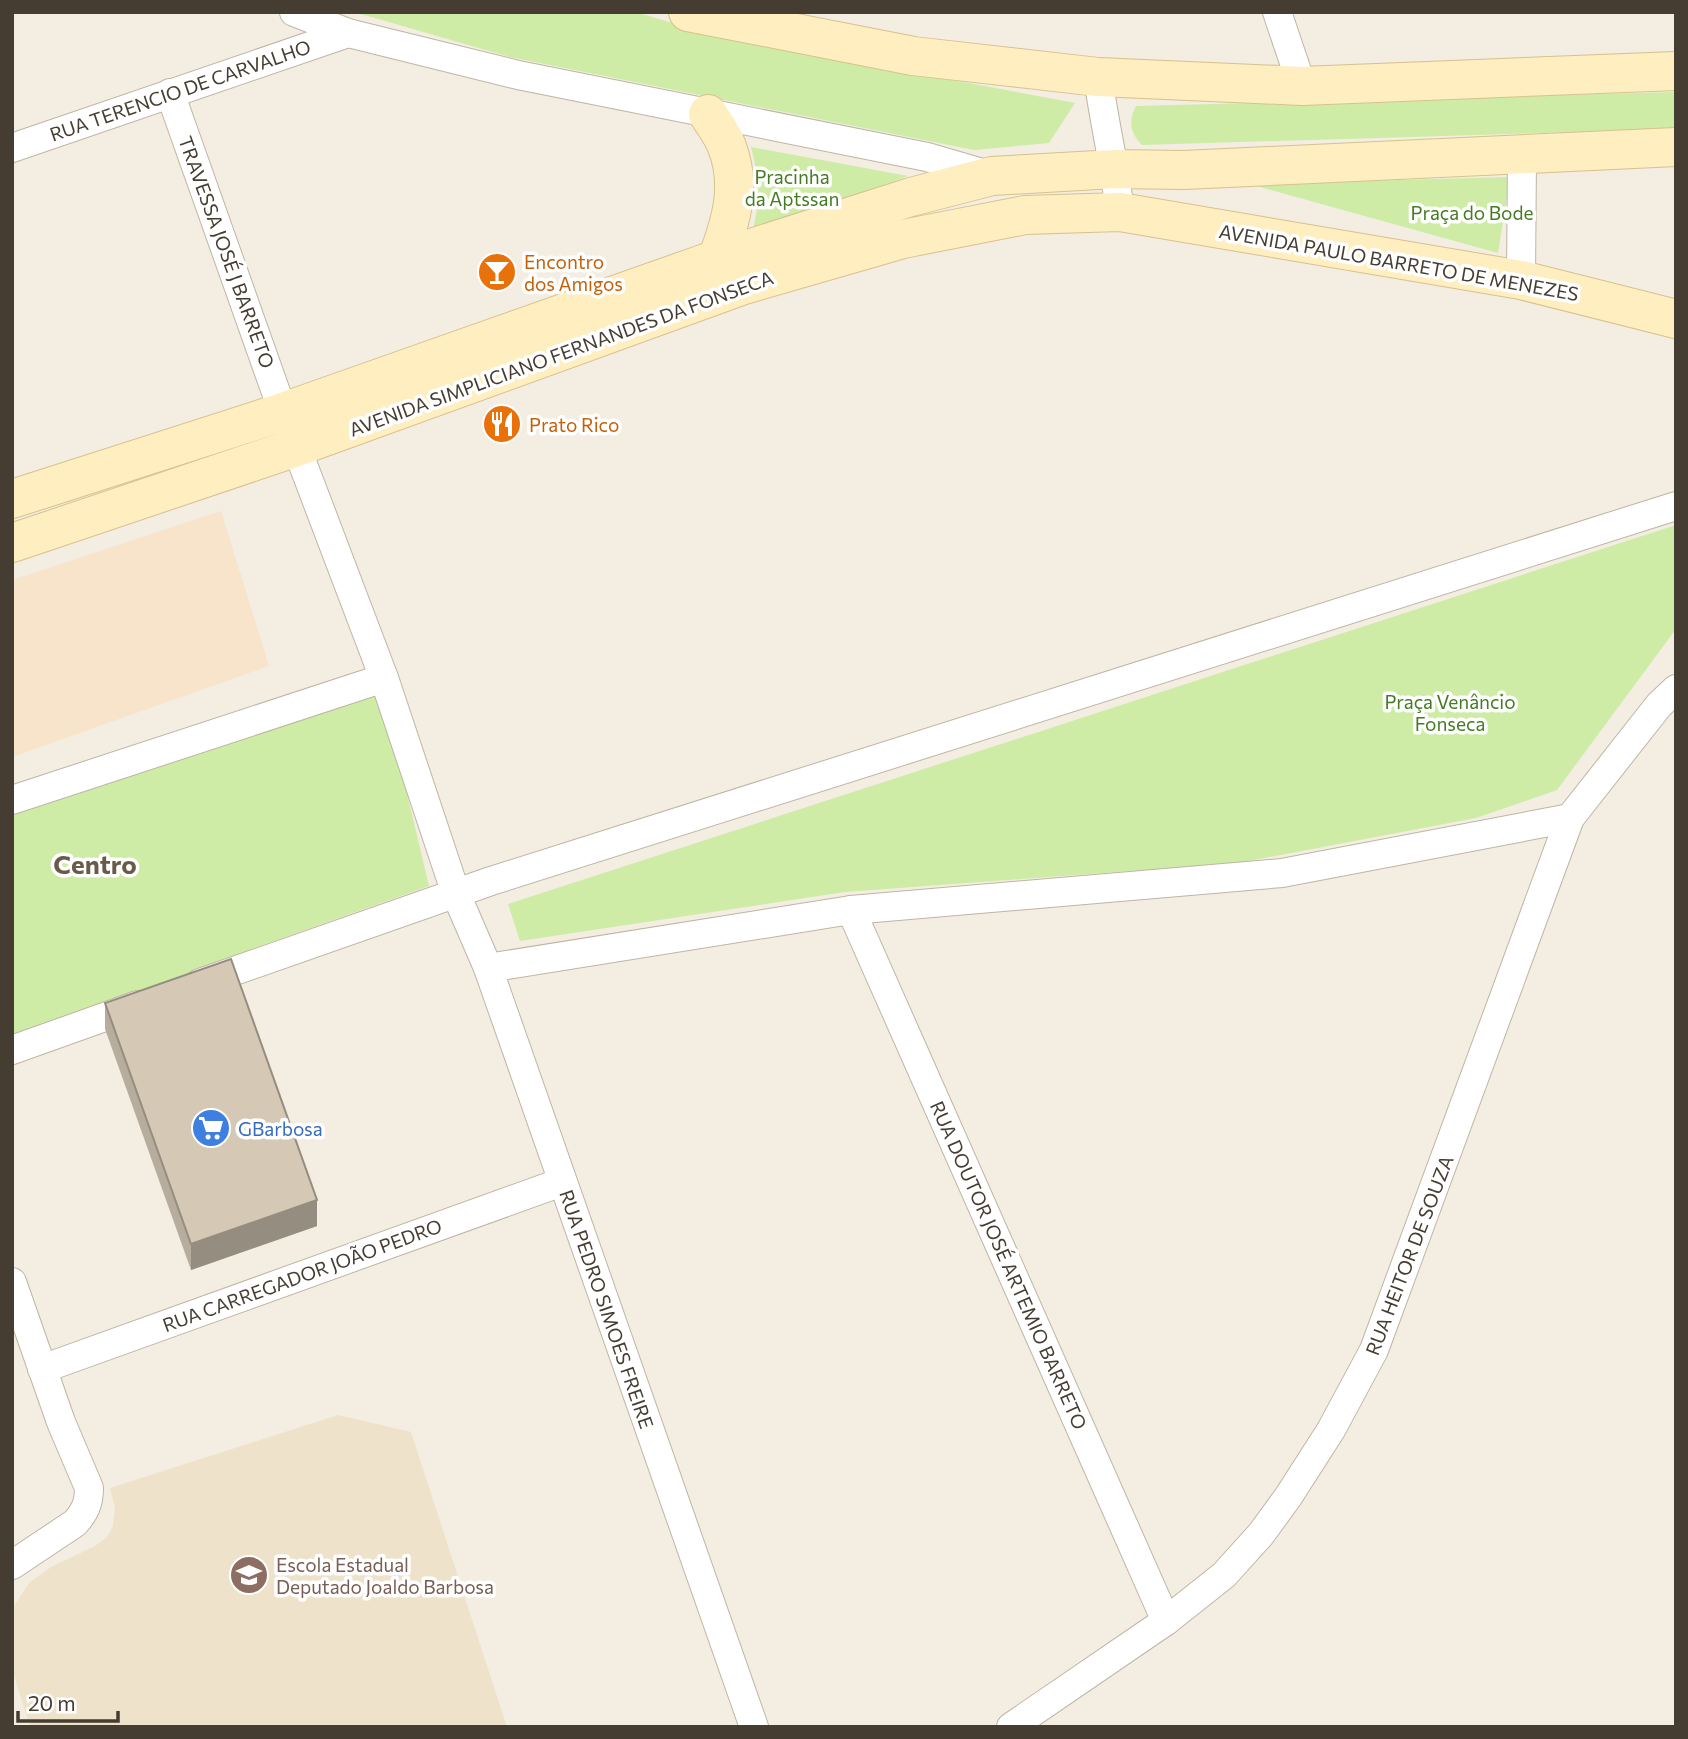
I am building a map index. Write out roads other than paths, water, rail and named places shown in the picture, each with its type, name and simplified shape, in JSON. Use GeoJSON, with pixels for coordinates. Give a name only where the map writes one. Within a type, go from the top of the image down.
{"type":"FeatureCollection","features":[{"type":"Feature","properties":{"kind":"main road"},"geometry":{"type":"LineString","coordinates":[[696,13],[913,56],[1098,76],[1302,86],[1676,71]]}},
{"type":"Feature","properties":{"kind":"main road"},"geometry":{"type":"LineString","coordinates":[[708,114],[727,146],[734,184],[735,203],[731,223],[716,259]]}},
{"type":"Feature","properties":{"kind":"main road"},"geometry":{"type":"LineString","coordinates":[[1115,169],[1184,170],[1676,147]]}},
{"type":"Feature","properties":{"kind":"main road","name":"AVENIDA SIMPLICIANO FERNANDES DA FONSECA"},"geometry":{"type":"LineString","coordinates":[[12,499],[283,412],[716,259],[911,197],[992,176],[1115,169]]}},
{"type":"Feature","properties":{"kind":"main road","name":"AVENIDA SIMPLICIANO FERNANDES DA FONSECA"},"geometry":{"type":"LineString","coordinates":[[12,543],[297,447],[744,285],[903,239],[989,221],[1025,215],[1120,212]]}},
{"type":"Feature","properties":{"kind":"main road","name":"AVENIDA PAULO BARRETO DE MENEZES"},"geometry":{"type":"LineString","coordinates":[[1120,212],[1521,280],[1676,318]]}},
{"type":"Feature","properties":{"kind":"street"},"geometry":{"type":"LineString","coordinates":[[294,12],[348,33],[518,75],[926,157],[992,176]]}},
{"type":"Feature","properties":{"kind":"street"},"geometry":{"type":"LineString","coordinates":[[1277,12],[1302,86]]}},
{"type":"Feature","properties":{"kind":"street","name":"RUA TERENCIO DE CARVALHO"},"geometry":{"type":"LineString","coordinates":[[12,148],[348,33]]}},
{"type":"Feature","properties":{"kind":"street"},"geometry":{"type":"LineString","coordinates":[[1098,76],[1120,212]]}},
{"type":"Feature","properties":{"kind":"street","name":"TRAVESSA JOSÉ J BARRETO"},"geometry":{"type":"LineString","coordinates":[[170,93],[283,412],[384,678]]}},
{"type":"Feature","properties":{"kind":"street"},"geometry":{"type":"LineString","coordinates":[[1521,280],[1522,156]]}},
{"type":"Feature","properties":{"kind":"street"},"geometry":{"type":"LineString","coordinates":[[12,1049],[491,881],[1676,506]]}},
{"type":"Feature","properties":{"kind":"street"},"geometry":{"type":"LineString","coordinates":[[12,800],[384,678]]}},
{"type":"Feature","properties":{"kind":"street","name":"RUA PEDRO SIMOES FREIRE"},"geometry":{"type":"LineString","coordinates":[[384,678],[456,894],[488,968],[754,1727]]}},
{"type":"Feature","properties":{"kind":"street","name":"RUA HEITOR DE SOUZA"},"geometry":{"type":"LineString","coordinates":[[1011,1727],[1166,1621],[1224,1575],[1261,1534],[1331,1430],[1374,1350],[1570,818],[1659,705],[1676,689]]}},
{"type":"Feature","properties":{"kind":"street"},"geometry":{"type":"LineString","coordinates":[[488,968],[851,910],[1282,873],[1570,818]]}},
{"type":"Feature","properties":{"kind":"street","name":"RUA DOUTOR JOSÉ ARTEMIO BARRETO"},"geometry":{"type":"LineString","coordinates":[[851,910],[1166,1621]]}},
{"type":"Feature","properties":{"kind":"street","name":"RUA CARREGADOR JOÃO PEDRO"},"geometry":{"type":"LineString","coordinates":[[42,1368],[562,1182]]}},
{"type":"Feature","properties":{"kind":"street"},"geometry":{"type":"LineString","coordinates":[[12,1282],[89,1488],[87,1506],[75,1523],[12,1565]]}},
{"type":"Feature","properties":{"kind":"place","name":"Encontro dos Amigos"},"geometry":{"type":"Point","coordinates":[497,272]}},
{"type":"Feature","properties":{"kind":"place","name":"Prato Rico"},"geometry":{"type":"Point","coordinates":[502,424]}},
{"type":"Feature","properties":{"kind":"place","name":"GBarbosa"},"geometry":{"type":"Point","coordinates":[211,1128]}},
{"type":"Feature","properties":{"kind":"place","name":"Escola Estadual Deputado Joaldo Barbosa"},"geometry":{"type":"Point","coordinates":[249,1575]}},
{"type":"Feature","properties":{"kind":"district","name":"Centro"},"geometry":{"type":"Point","coordinates":[95,863]}},
{"type":"Feature","properties":{"kind":"park label","name":"Pracinha da Aptssan"},"geometry":{"type":"Point","coordinates":[792,187]}},
{"type":"Feature","properties":{"kind":"park label","name":"Praça do Bode"},"geometry":{"type":"Point","coordinates":[1472,212]}},
{"type":"Feature","properties":{"kind":"park label","name":"Praça Venâncio Fonseca"},"geometry":{"type":"Point","coordinates":[1450,712]}}]}
